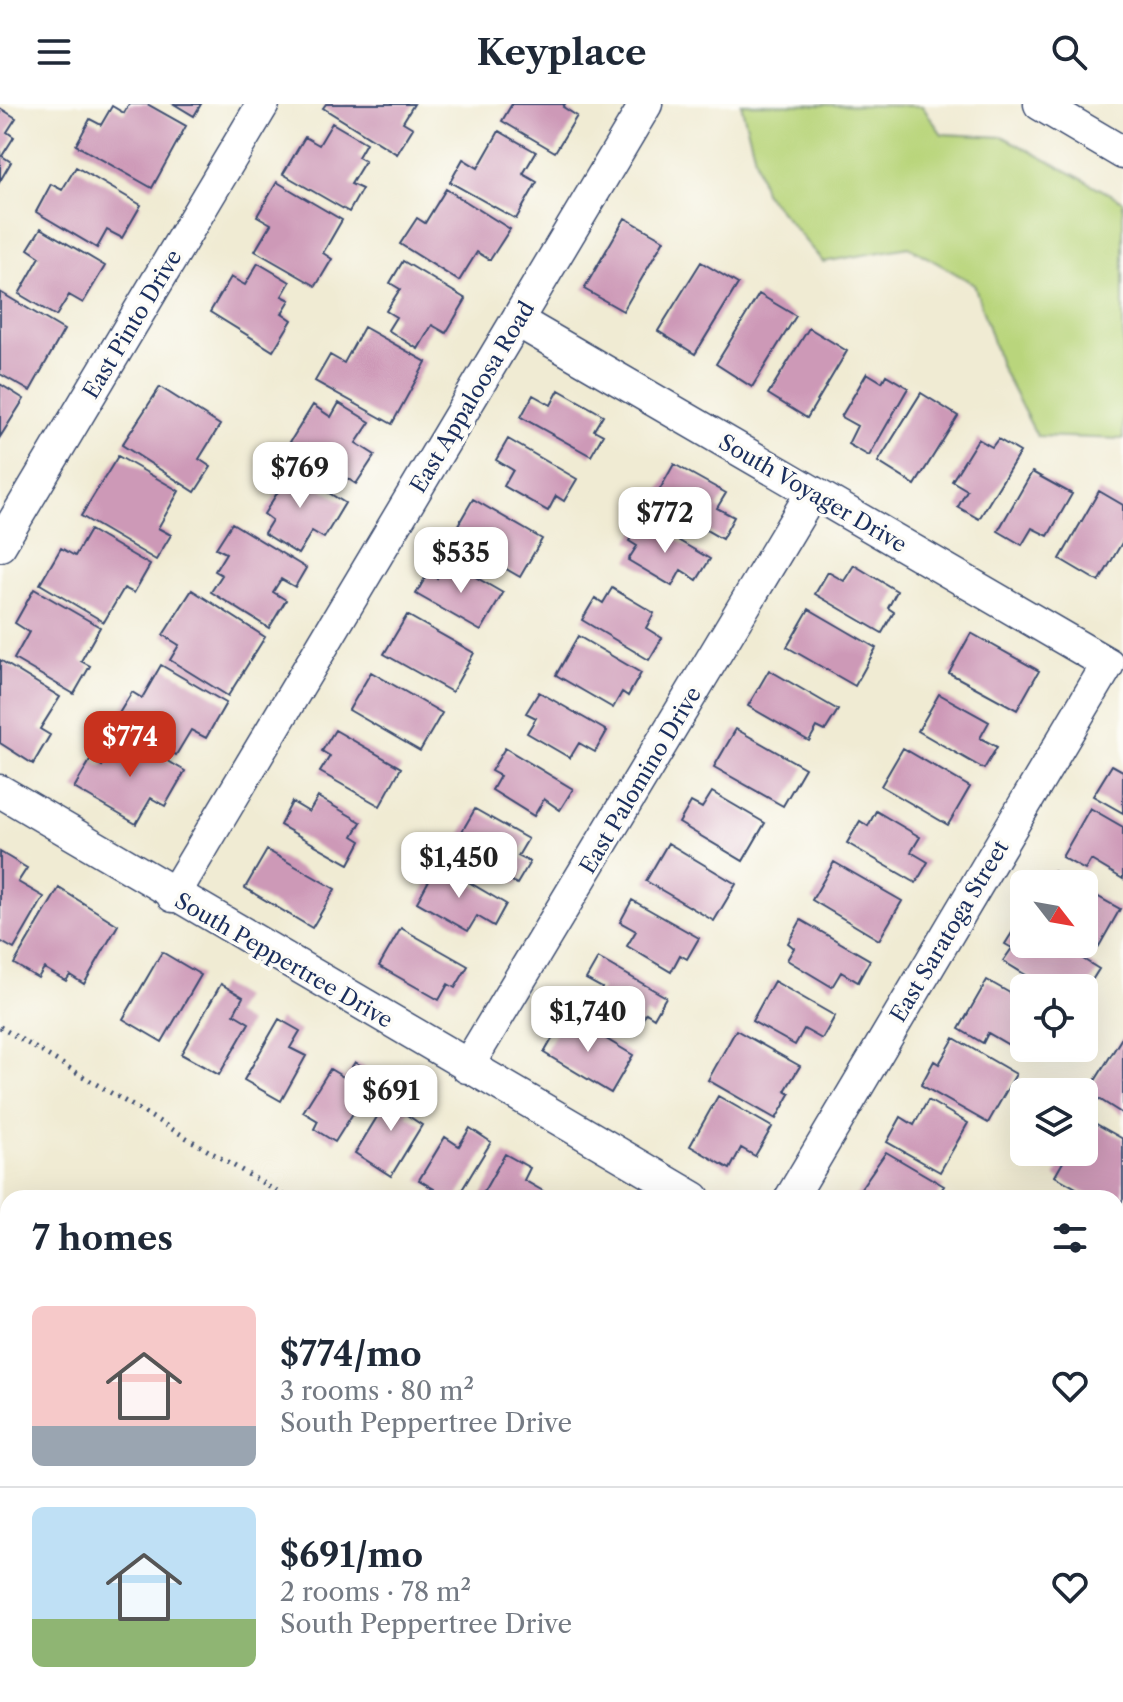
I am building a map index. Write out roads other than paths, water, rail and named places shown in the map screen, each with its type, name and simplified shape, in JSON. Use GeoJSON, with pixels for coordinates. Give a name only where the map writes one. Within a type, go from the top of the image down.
{"type":"FeatureCollection","features":[{"type":"Feature","properties":{"kind":"street","name":"East Pinto Drive"},"geometry":{"type":"LineString","coordinates":[[0,545],[263,104]]}},
{"type":"Feature","properties":{"kind":"street","name":"East Appaloosa Road"},"geometry":{"type":"LineString","coordinates":[[173,896],[646,104]]}},
{"type":"Feature","properties":{"kind":"street"},"geometry":{"type":"LineString","coordinates":[[1040,104],[1123,153]]}},
{"type":"Feature","properties":{"kind":"street","name":"South Voyager Drive"},"geometry":{"type":"LineString","coordinates":[[518,321],[1108,664]]}},
{"type":"Feature","properties":{"kind":"street","name":"East Palomino Drive"},"geometry":{"type":"LineString","coordinates":[[467,1067],[812,493]]}},
{"type":"Feature","properties":{"kind":"street","name":"East Saratoga Street"},"geometry":{"type":"LineString","coordinates":[[796,1190],[1108,664]]}},
{"type":"Feature","properties":{"kind":"street","name":"South Peppertree Drive"},"geometry":{"type":"LineString","coordinates":[[0,791],[173,896],[680,1190]]}}]}
